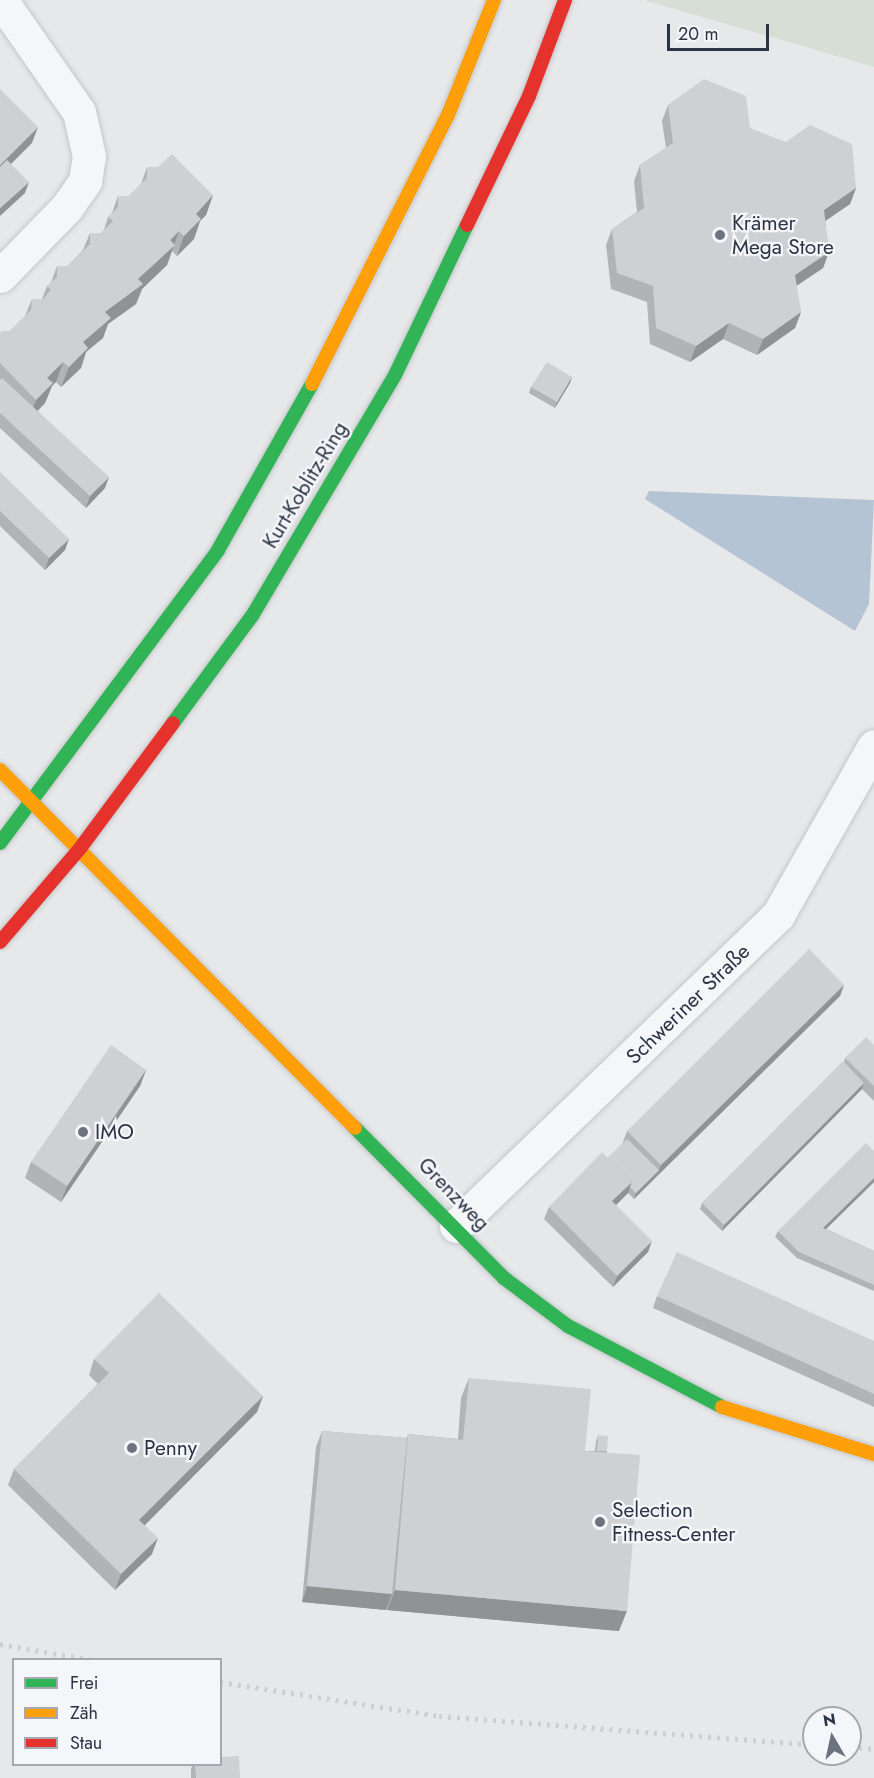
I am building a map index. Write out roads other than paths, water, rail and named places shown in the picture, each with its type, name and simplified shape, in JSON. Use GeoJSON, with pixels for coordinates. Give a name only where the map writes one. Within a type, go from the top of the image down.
{"type":"FeatureCollection","features":[{"type":"Feature","properties":{"kind":"main road","name":"Kurt-Koblitz-Ring"},"geometry":{"type":"LineString","coordinates":[[0,843],[35,803],[218,550],[342,331],[448,115],[494,0]]}},
{"type":"Feature","properties":{"kind":"main road","name":"Kurt-Koblitz-Ring"},"geometry":{"type":"LineString","coordinates":[[0,942],[81,847],[252,616],[396,373],[529,96],[565,0]]}},
{"type":"Feature","properties":{"kind":"main road"},"geometry":{"type":"LineString","coordinates":[[0,770],[35,803]]}},
{"type":"Feature","properties":{"kind":"main road","name":"Grenzweg"},"geometry":{"type":"LineString","coordinates":[[35,803],[514,1285],[568,1326],[647,1372],[760,1422],[874,1454]]}},
{"type":"Feature","properties":{"kind":"street"},"geometry":{"type":"LineString","coordinates":[[0,276],[68,207],[85,182],[89,156],[79,112],[1,0]]}},
{"type":"Feature","properties":{"kind":"street","name":"Schweriner Straße"},"geometry":{"type":"LineString","coordinates":[[456,1226],[778,915],[874,746]]}},
{"type":"Feature","properties":{"kind":"water"},"geometry":{"type":"Polygon","coordinates":[[[649,491],[874,500],[869,604],[855,631],[645,499],[649,491]]]}},
{"type":"Feature","properties":{"kind":"railway"},"geometry":{"type":"LineString","coordinates":[[0,1644],[80,1658]]}},
{"type":"Feature","properties":{"kind":"railway"},"geometry":{"type":"LineString","coordinates":[[222,1682],[439,1716],[802,1744]]}},
{"type":"Feature","properties":{"kind":"railway"},"geometry":{"type":"LineString","coordinates":[[862,1748],[874,1749]]}},
{"type":"Feature","properties":{"kind":"place","name":"Krämer Mega Store"},"geometry":{"type":"Point","coordinates":[720,235]}},
{"type":"Feature","properties":{"kind":"place","name":"IMO"},"geometry":{"type":"Point","coordinates":[83,1132]}},
{"type":"Feature","properties":{"kind":"place","name":"Penny"},"geometry":{"type":"Point","coordinates":[132,1448]}},
{"type":"Feature","properties":{"kind":"place","name":"Selection Fitness-Center"},"geometry":{"type":"Point","coordinates":[600,1522]}}]}
